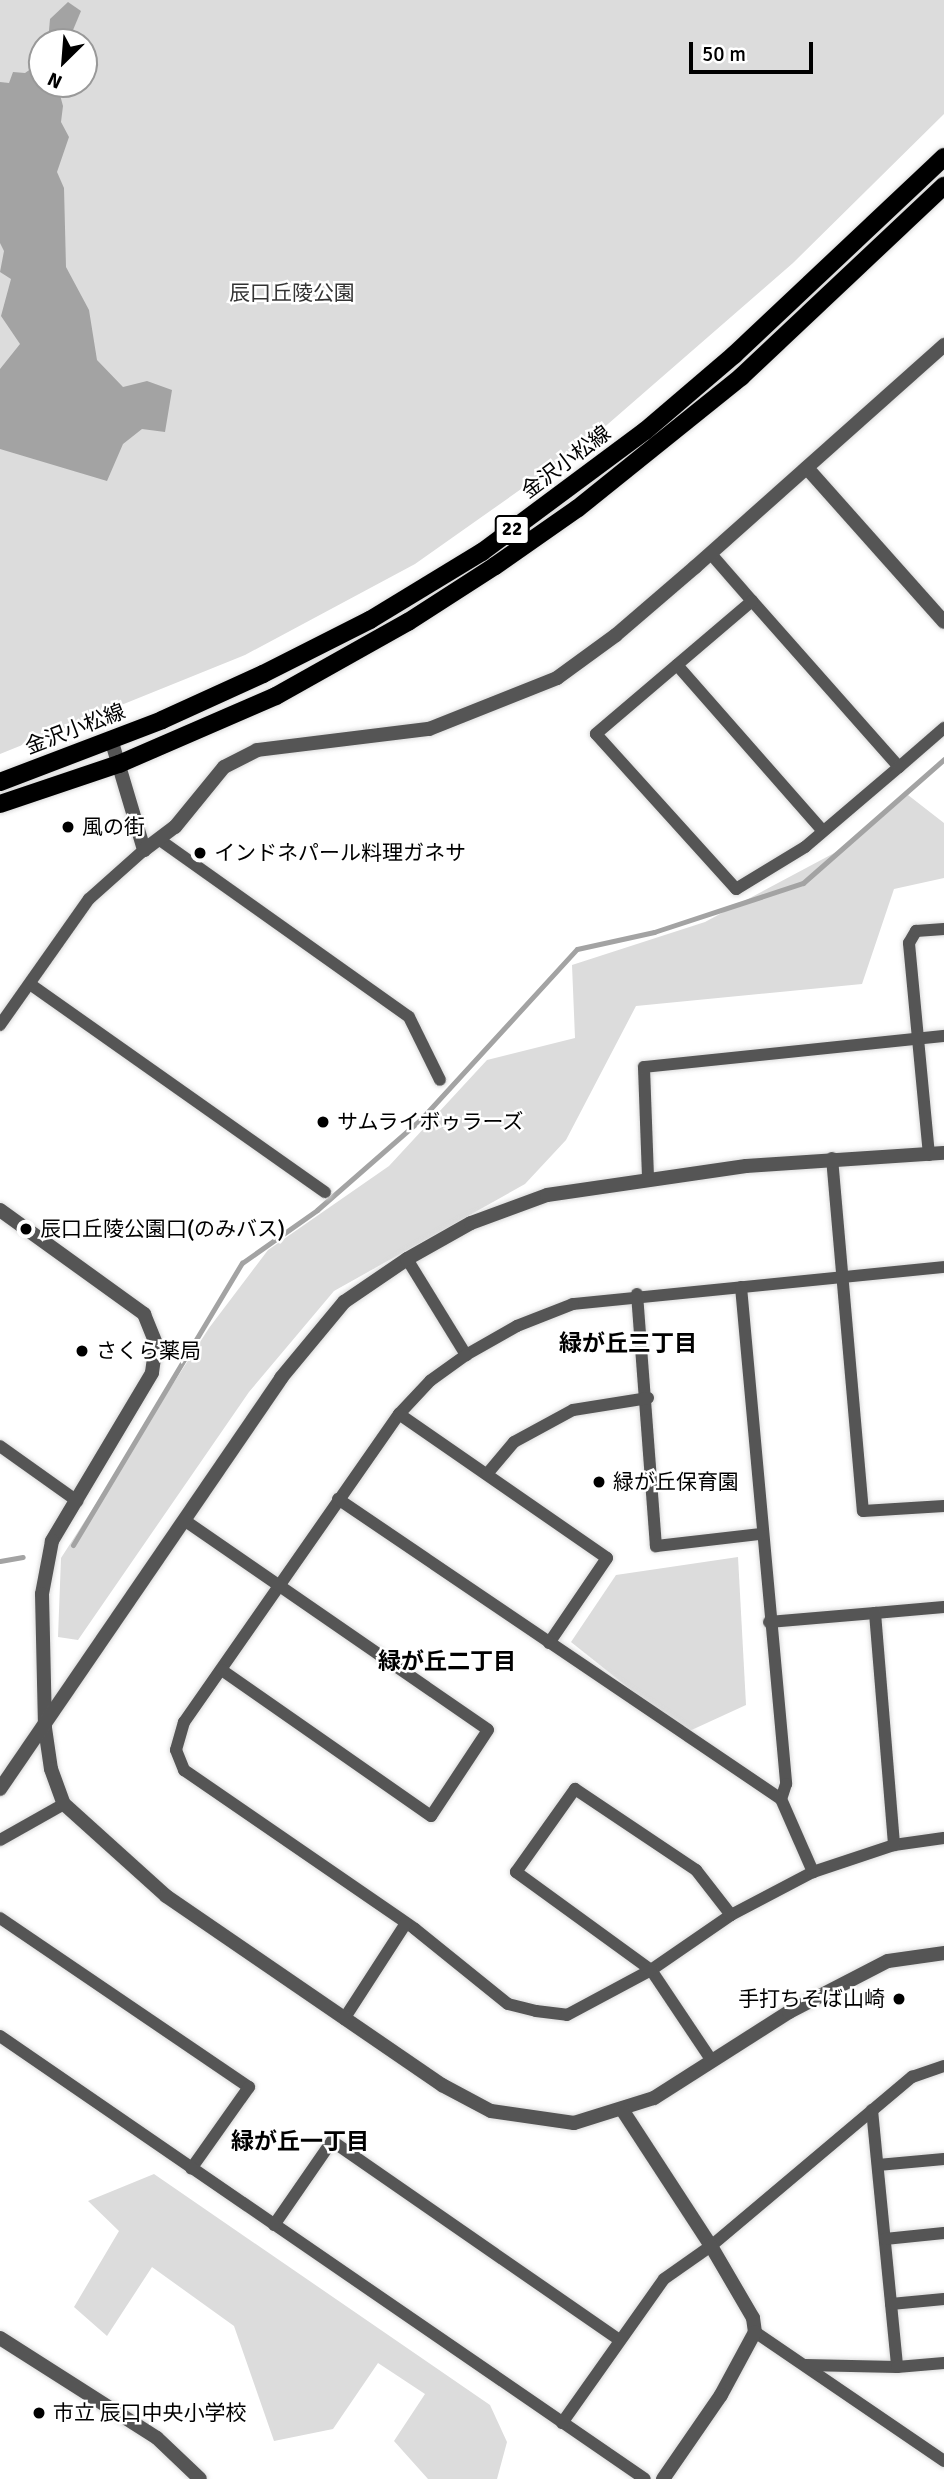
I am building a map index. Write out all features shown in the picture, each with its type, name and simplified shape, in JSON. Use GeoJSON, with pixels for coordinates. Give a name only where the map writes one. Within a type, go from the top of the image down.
{"type":"FeatureCollection","features":[{"type":"Feature","properties":{"kind":"main road","name":"金沢小松線"},"geometry":{"type":"LineString","coordinates":[[0,782],[111,739],[262,674],[370,620],[482,552],[645,431],[724,364],[944,156]]}},
{"type":"Feature","properties":{"kind":"main road","name":"金沢小松線"},"geometry":{"type":"LineString","coordinates":[[0,804],[119,764],[276,696],[408,622],[526,545],[661,444],[741,377],[944,186]]}},
{"type":"Feature","properties":{"kind":"street"},"geometry":{"type":"LineString","coordinates":[[0,1026],[89,900],[144,850],[160,841],[224,767],[257,750],[429,729],[557,678],[616,635],[711,554],[944,345]]}},
{"type":"Feature","properties":{"kind":"street"},"geometry":{"type":"LineString","coordinates":[[807,468],[944,622]]}},
{"type":"Feature","properties":{"kind":"street"},"geometry":{"type":"LineString","coordinates":[[711,554],[899,767]]}},
{"type":"Feature","properties":{"kind":"street"},"geometry":{"type":"LineString","coordinates":[[752,601],[596,734],[736,889],[823,831],[944,728]]}},
{"type":"Feature","properties":{"kind":"street"},"geometry":{"type":"LineString","coordinates":[[677,665],[823,831]]}},
{"type":"Feature","properties":{"kind":"street"},"geometry":{"type":"LineString","coordinates":[[111,739],[144,850]]}},
{"type":"Feature","properties":{"kind":"street"},"geometry":{"type":"LineString","coordinates":[[160,841],[409,1017],[440,1080]]}},
{"type":"Feature","properties":{"kind":"street"},"geometry":{"type":"LineString","coordinates":[[0,1789],[45,1728],[281,1378],[344,1302],[407,1259],[471,1223],[547,1195],[648,1177],[832,1158],[937,1154],[918,1039],[909,943],[916,931],[944,929]]}},
{"type":"Feature","properties":{"kind":"street"},"geometry":{"type":"LineString","coordinates":[[30,984],[325,1192]]}},
{"type":"Feature","properties":{"kind":"street"},"geometry":{"type":"LineString","coordinates":[[648,1177],[644,1067],[944,1036]]}},
{"type":"Feature","properties":{"kind":"street"},"geometry":{"type":"LineString","coordinates":[[832,1158],[863,1511],[944,1506]]}},
{"type":"Feature","properties":{"kind":"street"},"geometry":{"type":"LineString","coordinates":[[0,1210],[144,1314],[156,1344],[152,1374],[52,1541],[42,1594],[45,1728],[51,1769],[64,1804],[166,1896],[442,2085],[492,2111],[575,2123],[623,2111],[654,2098],[789,2012],[888,1961],[944,1953]]}},
{"type":"Feature","properties":{"kind":"street"},"geometry":{"type":"LineString","coordinates":[[407,1259],[466,1355]]}},
{"type":"Feature","properties":{"kind":"street"},"geometry":{"type":"LineString","coordinates":[[944,1267],[637,1294],[573,1304],[517,1326],[466,1355],[430,1381],[399,1414],[178,1731],[176,1750],[184,1770],[406,1923],[508,2004],[568,2015],[651,1970],[731,1915],[813,1872],[894,1844],[944,1839]]}},
{"type":"Feature","properties":{"kind":"street"},"geometry":{"type":"LineString","coordinates":[[740,1287],[760,1534],[786,1784],[781,1799]]}},
{"type":"Feature","properties":{"kind":"street"},"geometry":{"type":"LineString","coordinates":[[637,1294],[648,1398],[656,1546],[760,1534]]}},
{"type":"Feature","properties":{"kind":"street"},"geometry":{"type":"LineString","coordinates":[[487,1474],[514,1442],[573,1410],[648,1398]]}},
{"type":"Feature","properties":{"kind":"street"},"geometry":{"type":"LineString","coordinates":[[399,1414],[607,1558],[549,1643]]}},
{"type":"Feature","properties":{"kind":"street"},"geometry":{"type":"LineString","coordinates":[[0,1446],[77,1501]]}},
{"type":"Feature","properties":{"kind":"street"},"geometry":{"type":"LineString","coordinates":[[338,1499],[781,1799],[813,1872]]}},
{"type":"Feature","properties":{"kind":"street"},"geometry":{"type":"LineString","coordinates":[[184,1520],[488,1730],[431,1816],[222,1670]]}},
{"type":"Feature","properties":{"kind":"street"},"geometry":{"type":"LineString","coordinates":[[769,1622],[944,1607]]}},
{"type":"Feature","properties":{"kind":"street"},"geometry":{"type":"LineString","coordinates":[[875,1613],[894,1844]]}},
{"type":"Feature","properties":{"kind":"street"},"geometry":{"type":"LineString","coordinates":[[712,2061],[651,1970],[516,1872],[575,1789],[696,1870],[731,1915]]}},
{"type":"Feature","properties":{"kind":"street"},"geometry":{"type":"LineString","coordinates":[[0,1840],[64,1804]]}},
{"type":"Feature","properties":{"kind":"street"},"geometry":{"type":"LineString","coordinates":[[0,1918],[249,2087],[191,2169]]}},
{"type":"Feature","properties":{"kind":"street"},"geometry":{"type":"LineString","coordinates":[[344,2019],[406,1923]]}},
{"type":"Feature","properties":{"kind":"street"},"geometry":{"type":"LineString","coordinates":[[0,2036],[645,2479]]}},
{"type":"Feature","properties":{"kind":"street"},"geometry":{"type":"LineString","coordinates":[[562,2423],[664,2278],[711,2246],[912,2077],[944,2066]]}},
{"type":"Feature","properties":{"kind":"street"},"geometry":{"type":"LineString","coordinates":[[873,2110],[897,2367]]}},
{"type":"Feature","properties":{"kind":"street"},"geometry":{"type":"LineString","coordinates":[[623,2111],[711,2246],[753,2318],[755,2332],[721,2395],[663,2479]]}},
{"type":"Feature","properties":{"kind":"street"},"geometry":{"type":"LineString","coordinates":[[274,2225],[332,2141],[619,2340]]}},
{"type":"Feature","properties":{"kind":"street"},"geometry":{"type":"LineString","coordinates":[[878,2165],[944,2159]]}},
{"type":"Feature","properties":{"kind":"street"},"geometry":{"type":"LineString","coordinates":[[885,2239],[944,2233]]}},
{"type":"Feature","properties":{"kind":"street"},"geometry":{"type":"LineString","coordinates":[[891,2304],[944,2299]]}},
{"type":"Feature","properties":{"kind":"street"},"geometry":{"type":"LineString","coordinates":[[755,2332],[944,2460]]}},
{"type":"Feature","properties":{"kind":"street"},"geometry":{"type":"LineString","coordinates":[[0,2338],[157,2438],[200,2479]]}},
{"type":"Feature","properties":{"kind":"street"},"geometry":{"type":"LineString","coordinates":[[803,2365],[897,2367],[944,2363]]}},
{"type":"Feature","properties":{"kind":"green space","name":"辰口丘陵公園"},"geometry":{"type":"Polygon","coordinates":[[[0,0],[944,0],[944,114],[793,263],[585,444],[415,564],[245,655],[0,754],[0,0]]]}},
{"type":"Feature","properties":{"kind":"green space"},"geometry":{"type":"Polygon","coordinates":[[[908,795],[944,823],[944,878],[894,889],[862,984],[636,1006],[566,1140],[525,1184],[334,1291],[249,1392],[78,1640],[58,1637],[61,1558],[209,1328],[268,1250],[389,1166],[487,1060],[575,1038],[572,965],[705,922],[838,851],[908,795]]]}},
{"type":"Feature","properties":{"kind":"green space"},"geometry":{"type":"Polygon","coordinates":[[[738,1557],[746,1705],[685,1733],[571,1642],[616,1575],[738,1557]]]}},
{"type":"Feature","properties":{"kind":"green space"},"geometry":{"type":"Polygon","coordinates":[[[154,2174],[490,2405],[507,2442],[497,2479],[428,2479],[394,2441],[425,2394],[378,2363],[333,2429],[274,2441],[234,2326],[152,2267],[107,2336],[74,2307],[119,2231],[88,2201],[154,2174]]]}},
{"type":"Feature","properties":{"kind":"shaded area"},"geometry":{"type":"Polygon","coordinates":[[[68,2],[81,11],[74,28],[49,28],[50,19],[68,2]]]}},
{"type":"Feature","properties":{"kind":"shaded area"},"geometry":{"type":"Polygon","coordinates":[[[28,71],[28,98],[61,98],[63,106],[61,122],[69,137],[57,172],[64,188],[66,267],[89,310],[97,360],[123,387],[147,381],[172,390],[165,432],[142,429],[123,444],[107,481],[0,449],[0,369],[20,344],[1,316],[11,279],[0,272],[4,251],[0,243],[0,82],[9,83],[13,72],[28,71]]]}},
{"type":"Feature","properties":{"kind":"waterway"},"geometry":{"type":"LineString","coordinates":[[73,1545],[242,1263],[317,1210],[422,1118],[577,949],[654,932],[803,883],[944,759]]}},
{"type":"Feature","properties":{"kind":"waterway"},"geometry":{"type":"LineString","coordinates":[[0,1561],[23,1557]]}},
{"type":"Feature","properties":{"kind":"place","name":"風の街"},"geometry":{"type":"Point","coordinates":[68,827]}},
{"type":"Feature","properties":{"kind":"place","name":"インドネパール料理ガネサ"},"geometry":{"type":"Point","coordinates":[200,853]}},
{"type":"Feature","properties":{"kind":"place","name":"サムライボゥラーズ"},"geometry":{"type":"Point","coordinates":[323,1122]}},
{"type":"Feature","properties":{"kind":"place","name":"辰口丘陵公園口(のみバス)"},"geometry":{"type":"Point","coordinates":[26,1229]}},
{"type":"Feature","properties":{"kind":"place","name":"さくら薬局"},"geometry":{"type":"Point","coordinates":[82,1351]}},
{"type":"Feature","properties":{"kind":"place","name":"緑が丘保育園"},"geometry":{"type":"Point","coordinates":[599,1482]}},
{"type":"Feature","properties":{"kind":"place","name":"手打ちそば山崎"},"geometry":{"type":"Point","coordinates":[899,1999]}},
{"type":"Feature","properties":{"kind":"place","name":"市立 辰口中央小学校"},"geometry":{"type":"Point","coordinates":[39,2413]}},
{"type":"Feature","properties":{"kind":"district","name":"緑が丘三丁目"},"geometry":{"type":"Point","coordinates":[628,1344]}},
{"type":"Feature","properties":{"kind":"district","name":"緑が丘二丁目"},"geometry":{"type":"Point","coordinates":[447,1662]}},
{"type":"Feature","properties":{"kind":"district","name":"緑が丘一丁目"},"geometry":{"type":"Point","coordinates":[300,2142]}}]}
